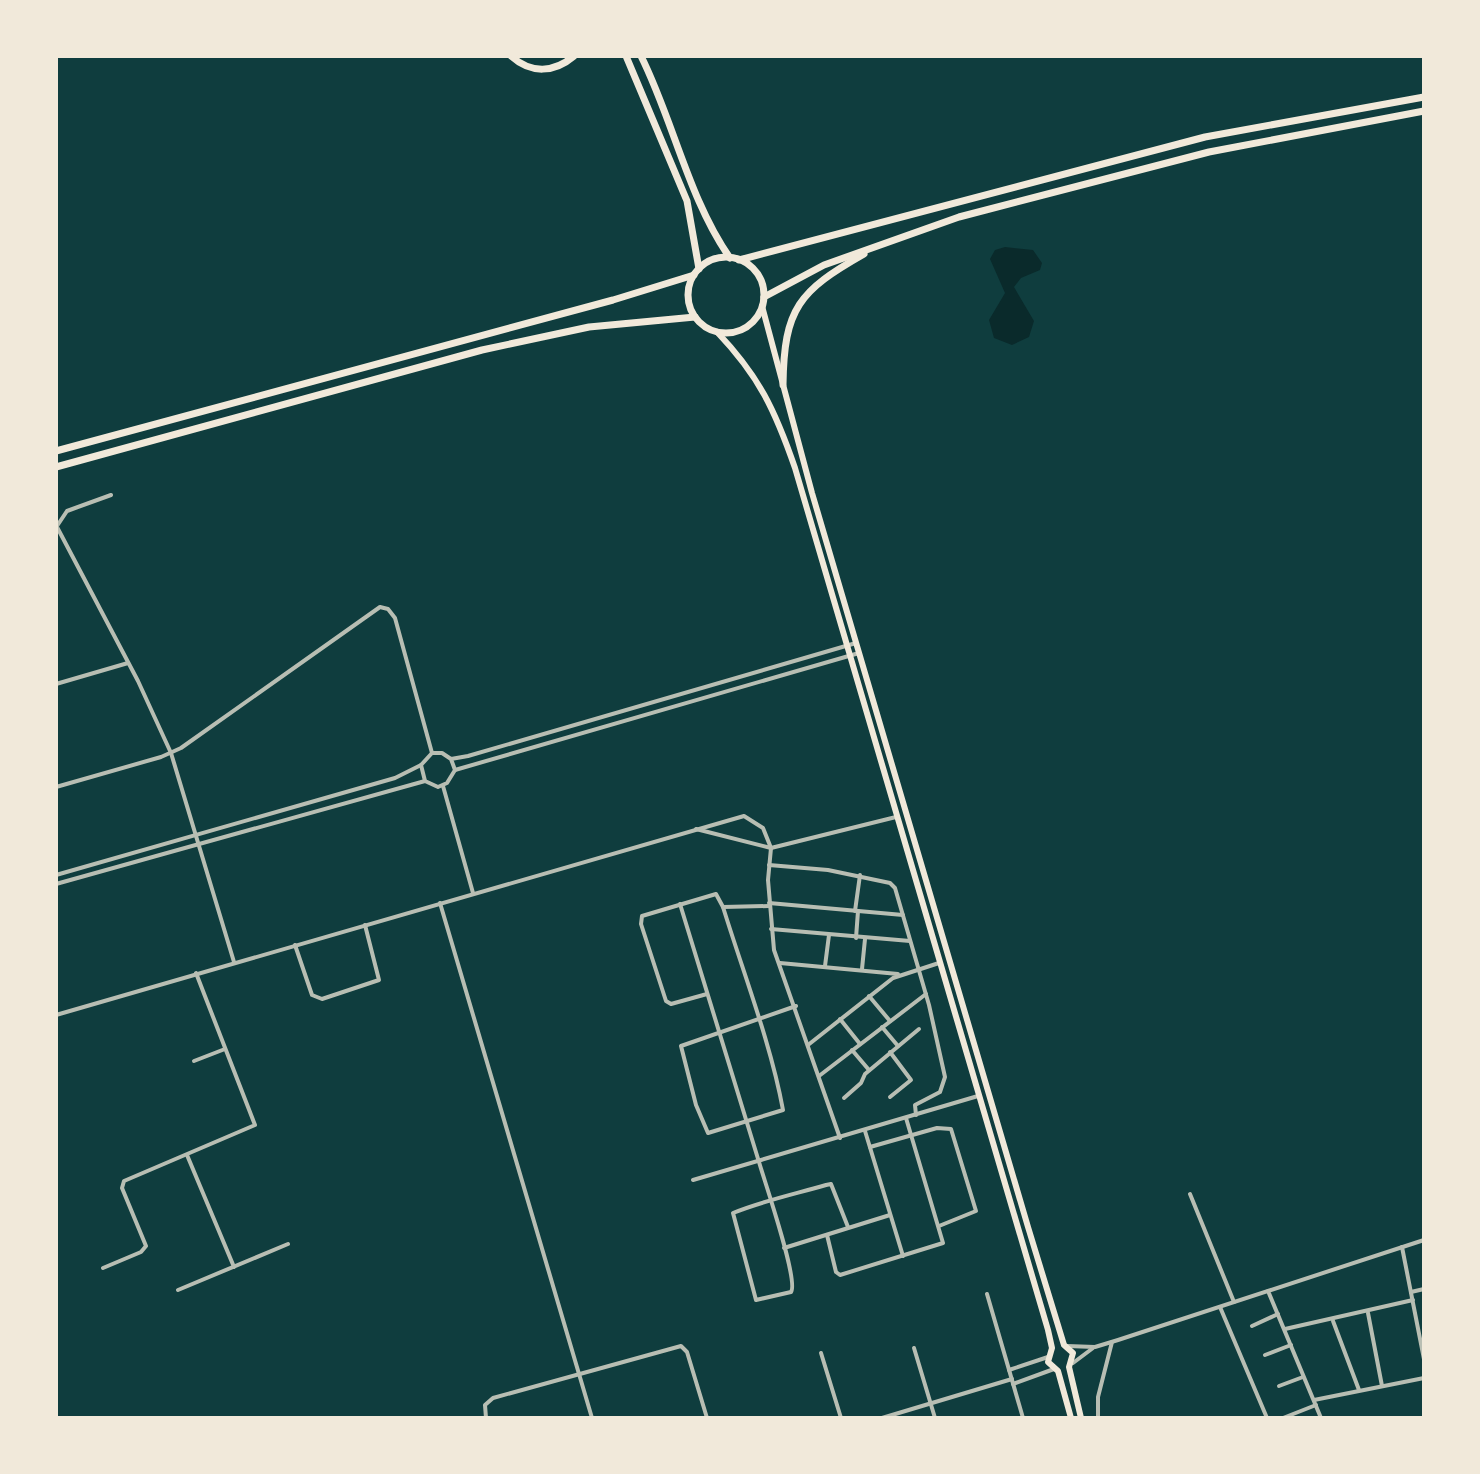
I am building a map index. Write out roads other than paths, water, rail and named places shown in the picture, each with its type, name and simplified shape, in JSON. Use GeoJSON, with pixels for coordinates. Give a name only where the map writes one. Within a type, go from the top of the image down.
{"type":"FeatureCollection","features":[{"type":"Feature","properties":{"kind":"highway"},"geometry":{"type":"LineString","coordinates":[[511,56],[525,66],[544,70],[574,56]]}},
{"type":"Feature","properties":{"kind":"highway"},"geometry":{"type":"LineString","coordinates":[[56,451],[613,300],[696,272],[713,260],[739,260],[755,271],[764,297],[762,306],[744,328],[717,332],[695,317],[688,296],[696,272],[687,201],[626,56]]}},
{"type":"Feature","properties":{"kind":"highway"},"geometry":{"type":"LineString","coordinates":[[641,56],[672,124],[711,225],[730,258]]}},
{"type":"Feature","properties":{"kind":"highway"},"geometry":{"type":"LineString","coordinates":[[739,260],[1205,137],[1424,97]]}},
{"type":"Feature","properties":{"kind":"highway"},"geometry":{"type":"LineString","coordinates":[[764,297],[803,274],[959,217],[1209,152],[1424,111]]}},
{"type":"Feature","properties":{"kind":"highway"},"geometry":{"type":"LineString","coordinates":[[783,385],[789,330],[806,292],[828,274],[887,241]]}},
{"type":"Feature","properties":{"kind":"highway"},"geometry":{"type":"LineString","coordinates":[[56,467],[482,350],[589,327],[695,317]]}},
{"type":"Feature","properties":{"kind":"main road"},"geometry":{"type":"LineString","coordinates":[[762,306],[856,643],[1066,1346],[1073,1353],[1071,1365],[1081,1418]]}},
{"type":"Feature","properties":{"kind":"main road"},"geometry":{"type":"LineString","coordinates":[[717,332],[748,365],[773,407],[795,468],[980,1095],[1052,1348],[1048,1357],[1056,1370],[1071,1418]]}},
{"type":"Feature","properties":{"kind":"main road"},"geometry":{"type":"LineString","coordinates":[[1052,1348],[1066,1346]]}},
{"type":"Feature","properties":{"kind":"main road"},"geometry":{"type":"LineString","coordinates":[[1056,1370],[1071,1365]]}},
{"type":"Feature","properties":{"kind":"street"},"geometry":{"type":"LineString","coordinates":[[111,495],[67,511],[56,529],[128,663],[171,753],[234,962]]}},
{"type":"Feature","properties":{"kind":"street"},"geometry":{"type":"LineString","coordinates":[[56,787],[171,753],[380,607],[388,609],[395,618],[432,753]]}},
{"type":"Feature","properties":{"kind":"street"},"geometry":{"type":"LineString","coordinates":[[451,759],[856,643]]}},
{"type":"Feature","properties":{"kind":"street"},"geometry":{"type":"LineString","coordinates":[[455,770],[859,653]]}},
{"type":"Feature","properties":{"kind":"street"},"geometry":{"type":"LineString","coordinates":[[56,684],[128,663]]}},
{"type":"Feature","properties":{"kind":"street"},"geometry":{"type":"LineString","coordinates":[[56,875],[395,778],[421,765],[432,753],[442,753],[451,759],[455,770],[451,780],[443,786]]}},
{"type":"Feature","properties":{"kind":"street"},"geometry":{"type":"LineString","coordinates":[[421,765],[425,781]]}},
{"type":"Feature","properties":{"kind":"street"},"geometry":{"type":"LineString","coordinates":[[56,884],[348,800],[425,781],[443,786]]}},
{"type":"Feature","properties":{"kind":"street"},"geometry":{"type":"LineString","coordinates":[[443,786],[473,893]]}},
{"type":"Feature","properties":{"kind":"street"},"geometry":{"type":"LineString","coordinates":[[346,792],[348,800]]}},
{"type":"Feature","properties":{"kind":"street"},"geometry":{"type":"LineString","coordinates":[[298,806],[300,815]]}},
{"type":"Feature","properties":{"kind":"street"},"geometry":{"type":"LineString","coordinates":[[56,1015],[744,816],[763,828],[771,848],[771,929],[840,1138]]}},
{"type":"Feature","properties":{"kind":"street"},"geometry":{"type":"LineString","coordinates":[[694,829],[771,848],[897,816]]}},
{"type":"Feature","properties":{"kind":"street"},"geometry":{"type":"LineString","coordinates":[[769,865],[860,875],[893,886],[926,994],[945,1082],[940,1092],[915,1105],[916,1115]]}},
{"type":"Feature","properties":{"kind":"street"},"geometry":{"type":"LineString","coordinates":[[856,938],[860,875]]}},
{"type":"Feature","properties":{"kind":"street"},"geometry":{"type":"LineString","coordinates":[[707,994],[671,1004],[667,1002],[641,924],[642,916],[717,894],[723,907],[757,1021],[783,1110],[708,1133],[696,1105],[680,1048],[720,1032],[757,1021],[796,1006]]}},
{"type":"Feature","properties":{"kind":"street"},"geometry":{"type":"LineString","coordinates":[[440,903],[592,1418]]}},
{"type":"Feature","properties":{"kind":"street"},"geometry":{"type":"LineString","coordinates":[[680,904],[759,1162],[770,1202],[784,1248],[794,1290],[757,1301],[731,1216],[770,1202],[833,1184],[848,1227]]}},
{"type":"Feature","properties":{"kind":"street"},"geometry":{"type":"LineString","coordinates":[[723,907],[769,904],[903,915]]}},
{"type":"Feature","properties":{"kind":"street"},"geometry":{"type":"LineString","coordinates":[[295,945],[312,995],[326,999],[379,980],[365,925]]}},
{"type":"Feature","properties":{"kind":"street"},"geometry":{"type":"LineString","coordinates":[[771,929],[910,941]]}},
{"type":"Feature","properties":{"kind":"street"},"geometry":{"type":"LineString","coordinates":[[825,966],[829,935]]}},
{"type":"Feature","properties":{"kind":"street"},"geometry":{"type":"LineString","coordinates":[[862,969],[865,939]]}},
{"type":"Feature","properties":{"kind":"street"},"geometry":{"type":"LineString","coordinates":[[780,963],[900,974]]}},
{"type":"Feature","properties":{"kind":"street"},"geometry":{"type":"LineString","coordinates":[[808,1045],[900,974],[939,963]]}},
{"type":"Feature","properties":{"kind":"street"},"geometry":{"type":"LineString","coordinates":[[103,1268],[141,1252],[146,1246],[122,1188],[124,1181],[255,1125],[196,973]]}},
{"type":"Feature","properties":{"kind":"street"},"geometry":{"type":"LineString","coordinates":[[819,1076],[926,994]]}},
{"type":"Feature","properties":{"kind":"street"},"geometry":{"type":"LineString","coordinates":[[869,996],[890,1021]]}},
{"type":"Feature","properties":{"kind":"street"},"geometry":{"type":"LineString","coordinates":[[840,1019],[860,1044]]}},
{"type":"Feature","properties":{"kind":"street"},"geometry":{"type":"LineString","coordinates":[[882,1027],[898,1046]]}},
{"type":"Feature","properties":{"kind":"street"},"geometry":{"type":"LineString","coordinates":[[844,1098],[869,1070],[919,1029]]}},
{"type":"Feature","properties":{"kind":"street"},"geometry":{"type":"LineString","coordinates":[[194,1061],[226,1048]]}},
{"type":"Feature","properties":{"kind":"street"},"geometry":{"type":"LineString","coordinates":[[852,1050],[869,1070]]}},
{"type":"Feature","properties":{"kind":"street"},"geometry":{"type":"LineString","coordinates":[[890,1052],[911,1081],[890,1097]]}},
{"type":"Feature","properties":{"kind":"street"},"geometry":{"type":"LineString","coordinates":[[693,1180],[980,1095]]}},
{"type":"Feature","properties":{"kind":"street"},"geometry":{"type":"LineString","coordinates":[[827,1235],[839,1275],[943,1244],[906,1118]]}},
{"type":"Feature","properties":{"kind":"street"},"geometry":{"type":"LineString","coordinates":[[870,1147],[945,1126],[951,1129],[972,1194],[974,1214],[939,1226]]}},
{"type":"Feature","properties":{"kind":"street"},"geometry":{"type":"LineString","coordinates":[[865,1131],[903,1256]]}},
{"type":"Feature","properties":{"kind":"street"},"geometry":{"type":"LineString","coordinates":[[187,1155],[234,1267]]}},
{"type":"Feature","properties":{"kind":"street"},"geometry":{"type":"LineString","coordinates":[[1190,1194],[1234,1302]]}},
{"type":"Feature","properties":{"kind":"street"},"geometry":{"type":"LineString","coordinates":[[784,1248],[890,1215]]}},
{"type":"Feature","properties":{"kind":"street"},"geometry":{"type":"LineString","coordinates":[[1066,1346],[1095,1347],[1112,1342],[1424,1240]]}},
{"type":"Feature","properties":{"kind":"street"},"geometry":{"type":"LineString","coordinates":[[178,1290],[288,1244]]}},
{"type":"Feature","properties":{"kind":"street"},"geometry":{"type":"LineString","coordinates":[[1402,1247],[1424,1359]]}},
{"type":"Feature","properties":{"kind":"street"},"geometry":{"type":"LineString","coordinates":[[1411,1292],[1424,1289]]}},
{"type":"Feature","properties":{"kind":"street"},"geometry":{"type":"LineString","coordinates":[[1268,1291],[1321,1418]]}},
{"type":"Feature","properties":{"kind":"street"},"geometry":{"type":"LineString","coordinates":[[987,1294],[1023,1418]]}},
{"type":"Feature","properties":{"kind":"street"},"geometry":{"type":"LineString","coordinates":[[1285,1329],[1333,1321],[1413,1300]]}},
{"type":"Feature","properties":{"kind":"street"},"geometry":{"type":"LineString","coordinates":[[1220,1307],[1267,1418]]}},
{"type":"Feature","properties":{"kind":"street"},"geometry":{"type":"LineString","coordinates":[[1368,1312],[1382,1386]]}},
{"type":"Feature","properties":{"kind":"street"},"geometry":{"type":"LineString","coordinates":[[1252,1326],[1278,1314]]}},
{"type":"Feature","properties":{"kind":"street"},"geometry":{"type":"LineString","coordinates":[[1333,1321],[1359,1390]]}},
{"type":"Feature","properties":{"kind":"street"},"geometry":{"type":"LineString","coordinates":[[1098,1418],[1098,1397],[1112,1342]]}},
{"type":"Feature","properties":{"kind":"street"},"geometry":{"type":"LineString","coordinates":[[1265,1355],[1291,1345]]}},
{"type":"Feature","properties":{"kind":"street"},"geometry":{"type":"LineString","coordinates":[[486,1418],[485,1405],[493,1398],[683,1346],[707,1418]]}},
{"type":"Feature","properties":{"kind":"street"},"geometry":{"type":"LineString","coordinates":[[1071,1365],[1095,1347]]}},
{"type":"Feature","properties":{"kind":"street"},"geometry":{"type":"LineString","coordinates":[[914,1348],[935,1418]]}},
{"type":"Feature","properties":{"kind":"street"},"geometry":{"type":"LineString","coordinates":[[821,1353],[841,1418]]}},
{"type":"Feature","properties":{"kind":"street"},"geometry":{"type":"LineString","coordinates":[[1009,1370],[1048,1357]]}},
{"type":"Feature","properties":{"kind":"street"},"geometry":{"type":"LineString","coordinates":[[882,1418],[1056,1370]]}},
{"type":"Feature","properties":{"kind":"street"},"geometry":{"type":"LineString","coordinates":[[1279,1386],[1304,1376]]}},
{"type":"Feature","properties":{"kind":"street"},"geometry":{"type":"LineString","coordinates":[[1283,1418],[1315,1402],[1424,1378]]}},
{"type":"Feature","properties":{"kind":"water"},"geometry":{"type":"Polygon","coordinates":[[[1005,247],[1033,250],[1042,263],[1040,270],[1021,278],[1014,287],[1034,321],[1029,337],[1012,345],[994,338],[989,320],[1005,293],[990,259],[995,250],[1005,247]]]}}]}
